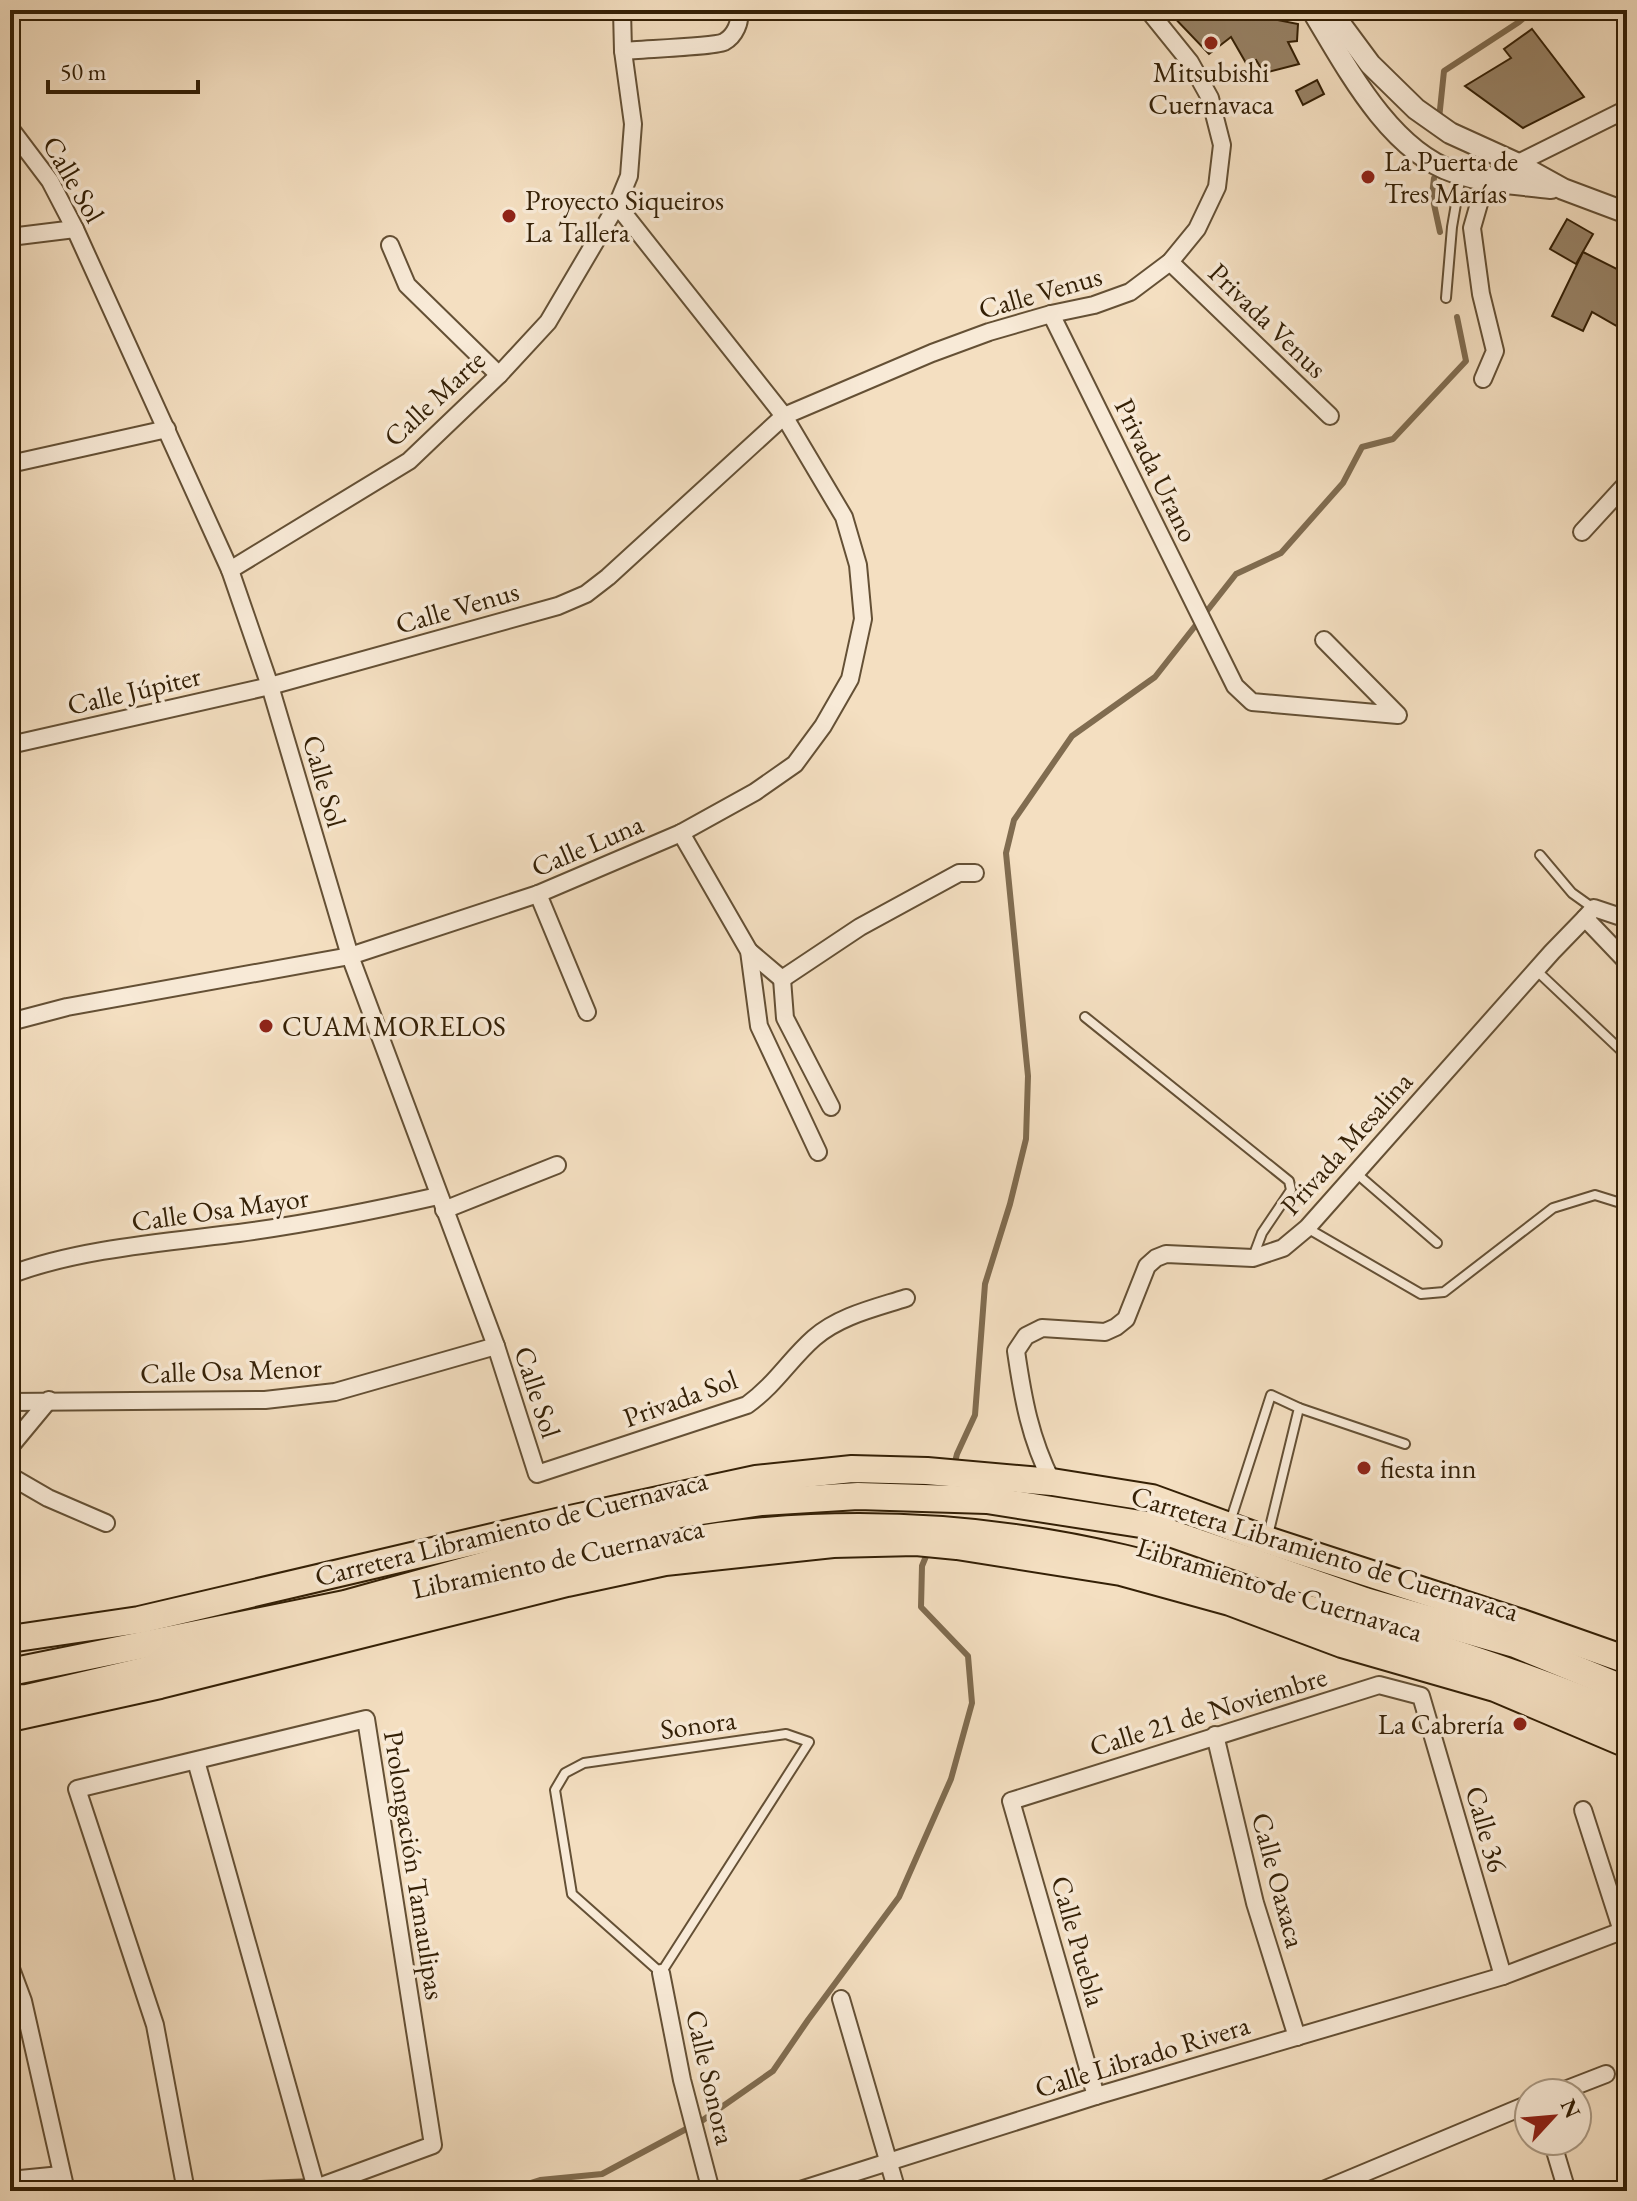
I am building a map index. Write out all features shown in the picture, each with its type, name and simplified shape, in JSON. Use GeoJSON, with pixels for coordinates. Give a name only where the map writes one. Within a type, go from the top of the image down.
{"type":"FeatureCollection","features":[{"type":"Feature","properties":{"kind":"main road","name":"Libramiento de Cuernavaca"},"geometry":{"type":"LineString","coordinates":[[10,1639],[139,1620],[561,1521],[756,1479],[852,1469],[927,1484]]}},
{"type":"Feature","properties":{"kind":"main road","name":"Libramiento de Cuernavaca"},"geometry":{"type":"LineString","coordinates":[[989,1488],[1052,1482],[1152,1498],[1267,1540],[1627,1660]]}},
{"type":"Feature","properties":{"kind":"main road","name":"Carretera Libramiento de Cuernavaca"},"geometry":{"type":"LineString","coordinates":[[10,1672],[345,1604],[681,1514],[762,1502],[858,1496],[927,1484],[989,1488],[1147,1525],[1365,1601],[1515,1644],[1627,1690]]}},
{"type":"Feature","properties":{"kind":"main road","name":"Carretera Libramiento de Cuernavaca"},"geometry":{"type":"LineString","coordinates":[[10,1699],[27,1698],[157,1669],[564,1566],[660,1546],[744,1534],[833,1529],[959,1539],[1025,1540],[1123,1558],[1356,1620],[1508,1670],[1623,1738]]}},
{"type":"Feature","properties":{"kind":"main road","name":"Libramiento de Cuernavaca"},"geometry":{"type":"LineString","coordinates":[[10,1718],[160,1685],[567,1583],[665,1562],[917,1535]]}},
{"type":"Feature","properties":{"kind":"street"},"geometry":{"type":"LineString","coordinates":[[622,10],[623,51],[633,124],[629,176],[617,205],[784,416]]}},
{"type":"Feature","properties":{"kind":"street"},"geometry":{"type":"LineString","coordinates":[[623,51],[722,43],[736,31],[739,10]]}},
{"type":"Feature","properties":{"kind":"street","name":"Calle Venus"},"geometry":{"type":"LineString","coordinates":[[270,686],[558,606],[586,594],[784,416],[989,332],[1094,305],[1130,292],[1170,262],[1197,229],[1217,187],[1222,145],[1210,98],[1190,62],[1148,10]]}},
{"type":"Feature","properties":{"kind":"street"},"geometry":{"type":"LineString","coordinates":[[1312,10],[1394,134],[1414,151],[1461,174],[1563,189]]}},
{"type":"Feature","properties":{"kind":"street"},"geometry":{"type":"LineString","coordinates":[[1330,10],[1370,64],[1416,109],[1450,133],[1516,163],[1563,189],[1627,213]]}},
{"type":"Feature","properties":{"kind":"street"},"geometry":{"type":"LineString","coordinates":[[1394,134],[1406,136],[1415,130],[1420,119],[1416,109]]}},
{"type":"Feature","properties":{"kind":"street"},"geometry":{"type":"LineString","coordinates":[[1483,379],[1495,351],[1481,294],[1472,228],[1486,179],[1627,109]]}},
{"type":"Feature","properties":{"kind":"street","name":"Calle Sol"},"geometry":{"type":"LineString","coordinates":[[10,128],[50,181],[75,229],[230,570],[270,686],[350,956],[496,1346],[537,1474]]}},
{"type":"Feature","properties":{"kind":"street"},"geometry":{"type":"LineString","coordinates":[[1436,164],[1432,159],[1432,145],[1439,136],[1450,133]]}},
{"type":"Feature","properties":{"kind":"street","name":"Calle Marte"},"geometry":{"type":"LineString","coordinates":[[230,570],[409,461],[499,375],[548,322],[617,205]]}},
{"type":"Feature","properties":{"kind":"street"},"geometry":{"type":"LineString","coordinates":[[10,237],[75,229]]}},
{"type":"Feature","properties":{"kind":"street"},"geometry":{"type":"LineString","coordinates":[[390,245],[407,285],[499,375]]}},
{"type":"Feature","properties":{"kind":"street","name":"Privada Venus"},"geometry":{"type":"LineString","coordinates":[[1170,262],[1330,416]]}},
{"type":"Feature","properties":{"kind":"street","name":"Privada Urano"},"geometry":{"type":"LineString","coordinates":[[1051,314],[1235,686],[1252,702],[1398,715],[1324,640]]}},
{"type":"Feature","properties":{"kind":"street","name":"Calle Luna"},"geometry":{"type":"LineString","coordinates":[[10,1022],[67,1007],[350,956],[538,894],[681,833],[755,792],[795,764],[823,726],[850,679],[863,619],[858,565],[844,517],[784,416]]}},
{"type":"Feature","properties":{"kind":"street"},"geometry":{"type":"LineString","coordinates":[[10,464],[167,429]]}},
{"type":"Feature","properties":{"kind":"street"},"geometry":{"type":"LineString","coordinates":[[1582,532],[1627,483]]}},
{"type":"Feature","properties":{"kind":"street","name":"Calle Júpiter"},"geometry":{"type":"LineString","coordinates":[[10,745],[270,686]]}},
{"type":"Feature","properties":{"kind":"street"},"geometry":{"type":"LineString","coordinates":[[681,833],[749,951],[782,979],[785,1018],[831,1107]]}},
{"type":"Feature","properties":{"kind":"street"},"geometry":{"type":"LineString","coordinates":[[782,979],[860,927],[959,873],[975,873]]}},
{"type":"Feature","properties":{"kind":"street"},"geometry":{"type":"LineString","coordinates":[[538,894],[587,1012]]}},
{"type":"Feature","properties":{"kind":"street"},"geometry":{"type":"LineString","coordinates":[[1589,913],[1627,919]]}},
{"type":"Feature","properties":{"kind":"street"},"geometry":{"type":"LineString","coordinates":[[1589,913],[1627,962]]}},
{"type":"Feature","properties":{"kind":"street","name":"Privada Mesalina"},"geometry":{"type":"LineString","coordinates":[[1052,1482],[1024,1411],[1016,1351],[1026,1336],[1042,1328],[1105,1332],[1116,1327],[1126,1319],[1147,1266],[1166,1254],[1253,1258],[1283,1248],[1307,1228],[1589,913]]}},
{"type":"Feature","properties":{"kind":"street"},"geometry":{"type":"LineString","coordinates":[[749,951],[759,1026],[818,1152]]}},
{"type":"Feature","properties":{"kind":"street","name":"Calle Osa Mayor"},"geometry":{"type":"LineString","coordinates":[[10,1275],[35,1265],[141,1246],[441,1203],[557,1165]]}},
{"type":"Feature","properties":{"kind":"street","name":"Privada Sol"},"geometry":{"type":"LineString","coordinates":[[537,1474],[747,1405],[770,1389],[815,1337],[853,1315],[906,1298]]}},
{"type":"Feature","properties":{"kind":"street","name":"Calle Osa Menor"},"geometry":{"type":"LineString","coordinates":[[10,1402],[265,1400],[335,1392],[496,1346]]}},
{"type":"Feature","properties":{"kind":"street"},"geometry":{"type":"LineString","coordinates":[[10,1447],[49,1400]]}},
{"type":"Feature","properties":{"kind":"street"},"geometry":{"type":"LineString","coordinates":[[10,1476],[48,1498],[106,1523]]}},
{"type":"Feature","properties":{"kind":"street","name":"Calle 21 de Noviembre"},"geometry":{"type":"LineString","coordinates":[[1011,1801],[1379,1685],[1421,1696]]}},
{"type":"Feature","properties":{"kind":"street","name":"Calle 36"},"geometry":{"type":"LineString","coordinates":[[1421,1696],[1503,1976]]}},
{"type":"Feature","properties":{"kind":"street","name":"Prolongación Tamaulipas"},"geometry":{"type":"LineString","coordinates":[[186,2191],[155,2025],[77,1789],[366,1719],[433,2145],[316,2188]]}},
{"type":"Feature","properties":{"kind":"street","name":"Calle Oaxaca"},"geometry":{"type":"LineString","coordinates":[[1215,1735],[1255,1903],[1297,2037]]}},
{"type":"Feature","properties":{"kind":"street"},"geometry":{"type":"LineString","coordinates":[[196,1761],[316,2188],[237,2191]]}},
{"type":"Feature","properties":{"kind":"street","name":"Calle Puebla"},"geometry":{"type":"LineString","coordinates":[[1011,1801],[1096,2096]]}},
{"type":"Feature","properties":{"kind":"street"},"geometry":{"type":"LineString","coordinates":[[1583,1810],[1625,1930]]}},
{"type":"Feature","properties":{"kind":"street","name":"Calle Librado Rivera"},"geometry":{"type":"LineString","coordinates":[[797,2191],[1096,2096],[1503,1976],[1625,1930]]}},
{"type":"Feature","properties":{"kind":"street"},"geometry":{"type":"LineString","coordinates":[[10,1966],[23,2001],[64,2183],[10,2180]]}},
{"type":"Feature","properties":{"kind":"street","name":"Calle Sonora"},"geometry":{"type":"LineString","coordinates":[[661,1973],[689,2108],[711,2191]]}},
{"type":"Feature","properties":{"kind":"street"},"geometry":{"type":"LineString","coordinates":[[841,1999],[897,2191]]}},
{"type":"Feature","properties":{"kind":"street"},"geometry":{"type":"LineString","coordinates":[[1593,2079],[1606,2074]]}},
{"type":"Feature","properties":{"kind":"street"},"geometry":{"type":"LineString","coordinates":[[1321,2191],[1345,2186],[1513,2111]]}},
{"type":"Feature","properties":{"kind":"street"},"geometry":{"type":"LineString","coordinates":[[1557,2157],[1567,2191]]}},
{"type":"Feature","properties":{"kind":"lane"},"geometry":{"type":"LineString","coordinates":[[1446,298],[1452,227],[1461,174]]}},
{"type":"Feature","properties":{"kind":"lane"},"geometry":{"type":"LineString","coordinates":[[1452,227],[1472,228]]}},
{"type":"Feature","properties":{"kind":"lane"},"geometry":{"type":"LineString","coordinates":[[1540,855],[1589,913]]}},
{"type":"Feature","properties":{"kind":"lane"},"geometry":{"type":"LineString","coordinates":[[1536,970],[1627,1056]]}},
{"type":"Feature","properties":{"kind":"lane"},"geometry":{"type":"LineString","coordinates":[[1085,1017],[1289,1181],[1291,1190],[1262,1233],[1253,1258]]}},
{"type":"Feature","properties":{"kind":"lane"},"geometry":{"type":"LineString","coordinates":[[1356,1173],[1437,1243]]}},
{"type":"Feature","properties":{"kind":"lane"},"geometry":{"type":"LineString","coordinates":[[1307,1228],[1421,1294],[1444,1292],[1553,1208],[1595,1195],[1627,1205]]}},
{"type":"Feature","properties":{"kind":"lane"},"geometry":{"type":"LineString","coordinates":[[1228,1526],[1271,1395],[1299,1408],[1405,1444]]}},
{"type":"Feature","properties":{"kind":"lane"},"geometry":{"type":"LineString","coordinates":[[1267,1540],[1299,1408]]}},
{"type":"Feature","properties":{"kind":"lane","name":"Sonora"},"geometry":{"type":"LineString","coordinates":[[786,1734],[809,1742],[801,1755],[661,1973],[572,1894],[555,1790],[565,1773],[584,1763],[786,1734]]}},
{"type":"Feature","properties":{"kind":"building"},"geometry":{"type":"Polygon","coordinates":[[[1167,10],[1248,10],[1255,18],[1262,13],[1267,18],[1298,24],[1297,41],[1288,42],[1299,64],[1264,73],[1256,60],[1246,63],[1231,37],[1209,54],[1167,10]]]}},
{"type":"Feature","properties":{"kind":"building"},"geometry":{"type":"Polygon","coordinates":[[[1532,29],[1584,97],[1523,128],[1465,86],[1511,58],[1504,49],[1532,29]]]}},
{"type":"Feature","properties":{"kind":"building"},"geometry":{"type":"Polygon","coordinates":[[[1317,80],[1324,94],[1303,105],[1296,91],[1317,80]]]}},
{"type":"Feature","properties":{"kind":"building"},"geometry":{"type":"Polygon","coordinates":[[[1567,219],[1593,234],[1576,264],[1550,249],[1567,219]]]}},
{"type":"Feature","properties":{"kind":"building"},"geometry":{"type":"Polygon","coordinates":[[[1583,252],[1627,274],[1627,318],[1622,329],[1592,312],[1583,331],[1552,316],[1583,252]]]}},
{"type":"Feature","properties":{"kind":"waterway"},"geometry":{"type":"LineString","coordinates":[[1439,119],[1444,71],[1533,10]]}},
{"type":"Feature","properties":{"kind":"waterway"},"geometry":{"type":"LineString","coordinates":[[1434,178],[1432,195],[1440,232]]}},
{"type":"Feature","properties":{"kind":"waterway"},"geometry":{"type":"LineString","coordinates":[[954,1466],[975,1415],[985,1284],[1026,1139],[1028,1076],[1006,853],[1014,820],[1072,736],[1155,677],[1236,574],[1281,553],[1343,483],[1362,447],[1393,439],[1466,361],[1457,317]]}},
{"type":"Feature","properties":{"kind":"waterway"},"geometry":{"type":"LineString","coordinates":[[505,2191],[540,2180],[602,2174],[703,2120],[773,2071],[899,1897],[951,1779],[972,1703],[968,1656],[921,1607],[922,1566],[929,1549]]}},
{"type":"Feature","properties":{"kind":"place","name":"Mitsubishi Cuernavaca"},"geometry":{"type":"Point","coordinates":[1211,43]}},
{"type":"Feature","properties":{"kind":"place","name":"La Puerta de Tres Marías"},"geometry":{"type":"Point","coordinates":[1368,177]}},
{"type":"Feature","properties":{"kind":"place","name":"Proyecto Siqueiros La Tallera"},"geometry":{"type":"Point","coordinates":[509,216]}},
{"type":"Feature","properties":{"kind":"place","name":"CUAM MORELOS"},"geometry":{"type":"Point","coordinates":[266,1026]}},
{"type":"Feature","properties":{"kind":"place","name":"fiesta inn"},"geometry":{"type":"Point","coordinates":[1364,1468]}},
{"type":"Feature","properties":{"kind":"place","name":"La Cabrería"},"geometry":{"type":"Point","coordinates":[1520,1724]}}]}
